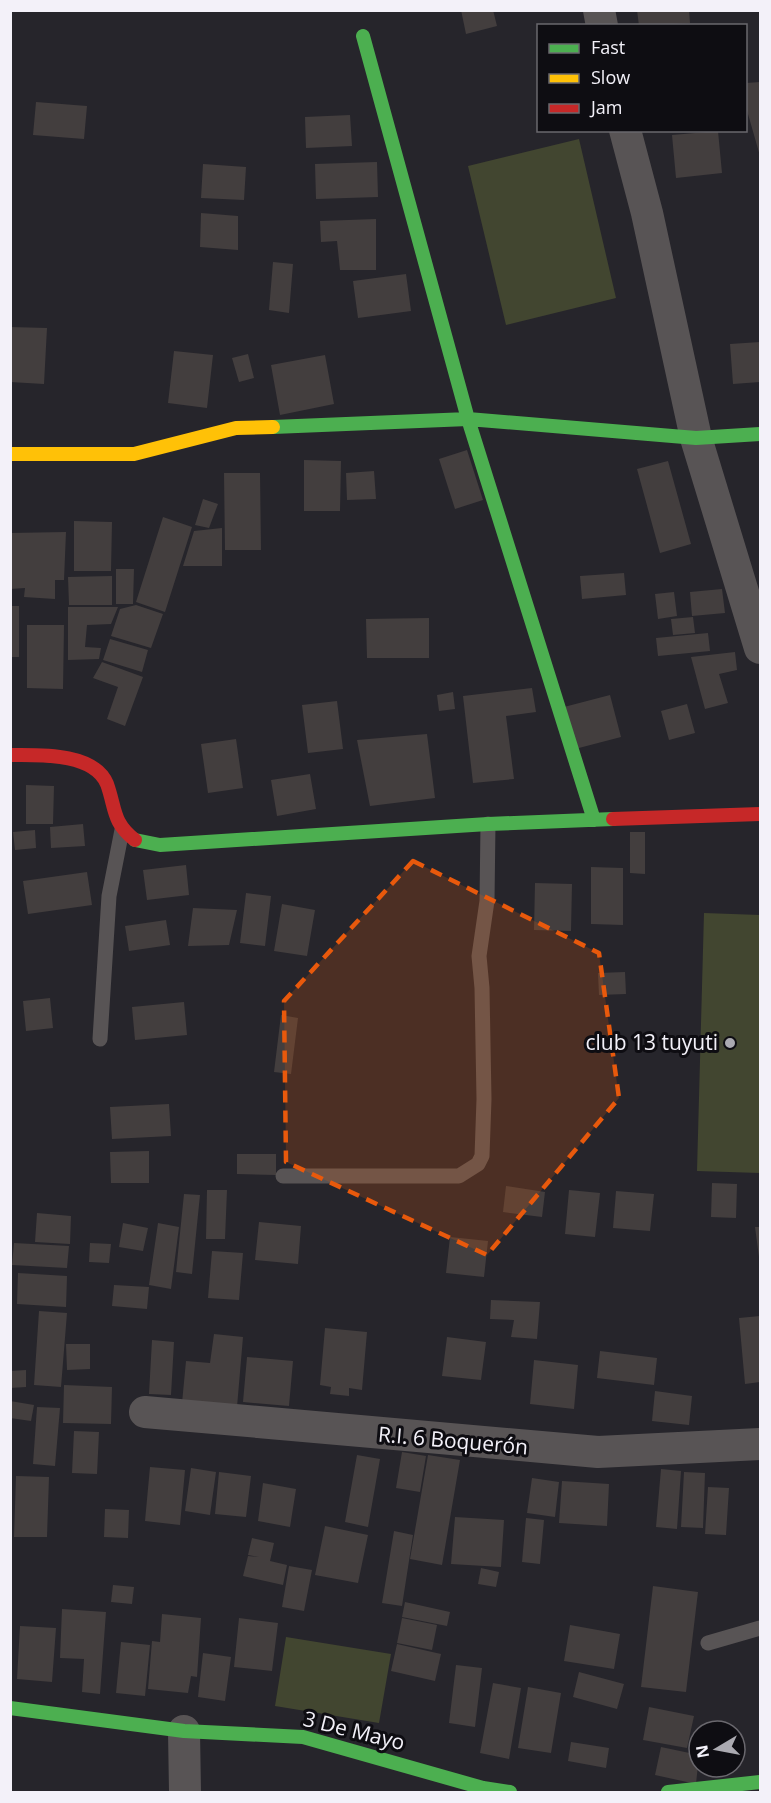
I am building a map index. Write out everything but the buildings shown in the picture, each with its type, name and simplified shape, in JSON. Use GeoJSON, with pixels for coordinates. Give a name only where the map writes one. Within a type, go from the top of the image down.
{"type":"FeatureCollection","features":[{"type":"Feature","properties":{"kind":"street"},"geometry":{"type":"LineString","coordinates":[[363,36],[468,419],[594,819]]}},
{"type":"Feature","properties":{"kind":"street"},"geometry":{"type":"LineString","coordinates":[[626,132],[647,213],[696,438],[760,648]]}},
{"type":"Feature","properties":{"kind":"street"},"geometry":{"type":"LineString","coordinates":[[10,454],[134,454],[236,428],[468,419],[696,438],[760,434]]}},
{"type":"Feature","properties":{"kind":"street"},"geometry":{"type":"LineString","coordinates":[[10,755],[41,755],[82,761],[106,782],[113,811],[122,830],[136,841],[160,845],[488,824],[760,814]]}},
{"type":"Feature","properties":{"kind":"street","name":"R.I. 6 Boquerón"},"geometry":{"type":"LineString","coordinates":[[146,1412],[598,1452],[760,1444]]}},
{"type":"Feature","properties":{"kind":"street","name":"3 De Mayo"},"geometry":{"type":"LineString","coordinates":[[10,1708],[184,1731],[303,1737],[492,1791]]}},
{"type":"Feature","properties":{"kind":"street"},"geometry":{"type":"LineString","coordinates":[[184,1731],[185,1792]]}},
{"type":"Feature","properties":{"kind":"street"},"geometry":{"type":"LineString","coordinates":[[668,1792],[760,1782]]}},
{"type":"Feature","properties":{"kind":"lane"},"geometry":{"type":"LineString","coordinates":[[283,1176],[459,1176],[478,1164],[482,1156],[484,1099],[482,988],[479,956],[487,901],[488,824]]}},
{"type":"Feature","properties":{"kind":"lane"},"geometry":{"type":"LineString","coordinates":[[100,1039],[109,896],[122,830]]}},
{"type":"Feature","properties":{"kind":"lane"},"geometry":{"type":"LineString","coordinates":[[708,1643],[760,1628]]}},
{"type":"Feature","properties":{"kind":"highlighted area"},"geometry":{"type":"Polygon","coordinates":[[[413,861],[599,953],[619,1098],[487,1255],[286,1162],[284,1001],[413,861]]]}},
{"type":"Feature","properties":{"kind":"green space"},"geometry":{"type":"Polygon","coordinates":[[[579,139],[616,298],[506,325],[468,166],[579,139]]]}},
{"type":"Feature","properties":{"kind":"green space","name":"club 13 tuyuti"},"geometry":{"type":"Polygon","coordinates":[[[704,913],[760,915],[760,1173],[697,1171],[704,913]]]}},
{"type":"Feature","properties":{"kind":"green space"},"geometry":{"type":"Polygon","coordinates":[[[286,1637],[391,1654],[379,1723],[275,1706],[286,1637]]]}},
{"type":"Feature","properties":{"kind":"traffic: fast"},"geometry":{"type":"LineString","coordinates":[[363,36],[468,419],[594,820]]}},
{"type":"Feature","properties":{"kind":"traffic: fast"},"geometry":{"type":"LineString","coordinates":[[273,427],[468,419],[696,438],[760,434]]}},
{"type":"Feature","properties":{"kind":"traffic: fast"},"geometry":{"type":"LineString","coordinates":[[135,840],[160,845],[488,824],[613,819]]}},
{"type":"Feature","properties":{"kind":"traffic: fast"},"geometry":{"type":"LineString","coordinates":[[10,1708],[184,1731],[303,1737],[483,1788],[510,1792]]}},
{"type":"Feature","properties":{"kind":"traffic: fast"},"geometry":{"type":"LineString","coordinates":[[668,1792],[760,1782]]}},
{"type":"Feature","properties":{"kind":"traffic: slow"},"geometry":{"type":"LineString","coordinates":[[10,454],[134,454],[236,428],[273,427]]}},
{"type":"Feature","properties":{"kind":"traffic: jam"},"geometry":{"type":"LineString","coordinates":[[10,755],[64,757],[90,766],[107,784],[118,821],[135,840]]}},
{"type":"Feature","properties":{"kind":"traffic: jam"},"geometry":{"type":"LineString","coordinates":[[613,819],[760,814]]}},
{"type":"Feature","properties":{"kind":"place","name":"club 13 tuyuti"},"geometry":{"type":"Point","coordinates":[730,1043]}}]}
